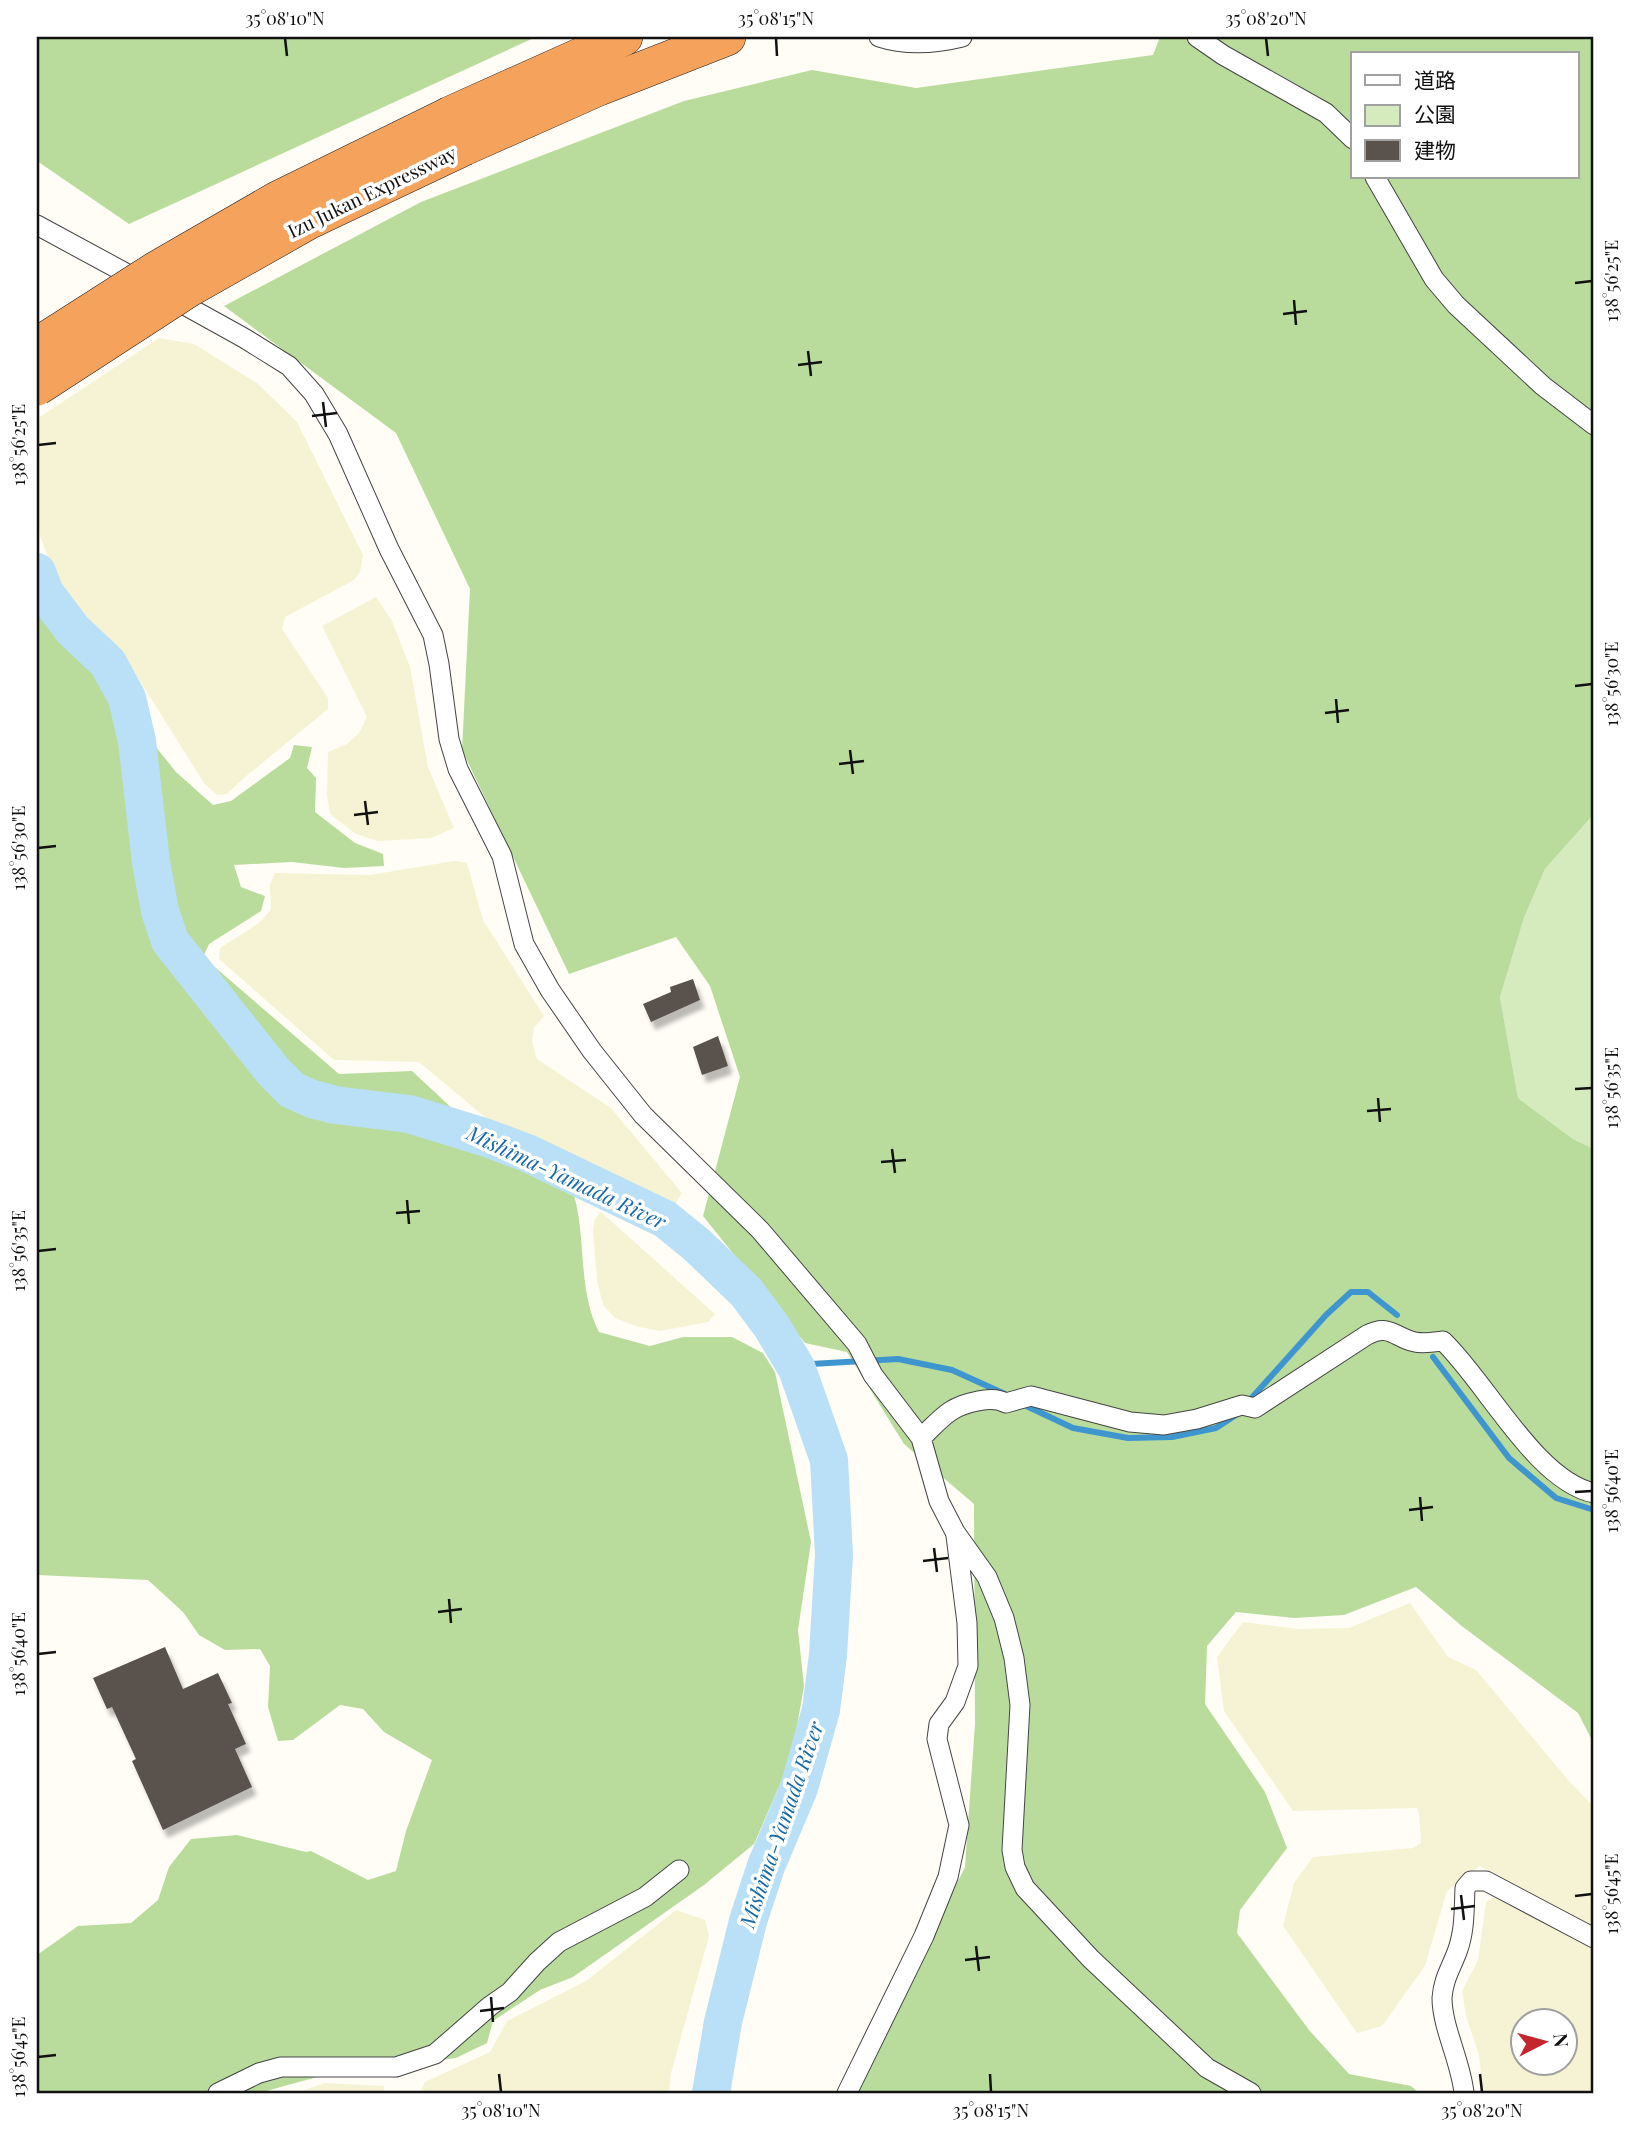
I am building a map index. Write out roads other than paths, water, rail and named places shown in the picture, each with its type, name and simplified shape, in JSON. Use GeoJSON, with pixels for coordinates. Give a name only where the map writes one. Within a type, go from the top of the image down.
{"type":"FeatureCollection","features":[{"type":"Feature","properties":{"kind":"highway","name":"Izu Jukan Expressway"},"geometry":{"type":"LineString","coordinates":[[37,387],[188,289],[288,233],[583,54],[622,37]]}},
{"type":"Feature","properties":{"kind":"highway","name":"Izu Jukan Expressway"},"geometry":{"type":"LineString","coordinates":[[37,346],[156,270],[279,199],[457,131],[599,87],[727,37]]}},
{"type":"Feature","properties":{"kind":"street"},"geometry":{"type":"LineString","coordinates":[[879,37],[910,43],[936,44],[962,37]]}},
{"type":"Feature","properties":{"kind":"street"},"geometry":{"type":"LineString","coordinates":[[1197,37],[1223,55],[1326,113],[1351,137]]}},
{"type":"Feature","properties":{"kind":"street"},"geometry":{"type":"LineString","coordinates":[[1376,178],[1434,279],[1456,305],[1517,363],[1594,425]]}},
{"type":"Feature","properties":{"kind":"street"},"geometry":{"type":"LineString","coordinates":[[37,225],[244,338],[289,366],[314,394],[338,433],[389,549],[433,635],[449,739],[458,769],[502,856],[524,944],[592,1051],[643,1115],[760,1230],[857,1344],[873,1375],[920,1438],[939,1501],[955,1532],[987,1577],[1004,1618],[1014,1658],[1020,1704],[1012,1850],[1015,1867],[1025,1888],[1091,1959],[1158,2025],[1207,2068],[1251,2093]]}},
{"type":"Feature","properties":{"kind":"street"},"geometry":{"type":"LineString","coordinates":[[920,1438],[959,1404],[983,1400],[1000,1400],[1006,1403],[1031,1396],[1130,1422],[1164,1425],[1197,1419],[1248,1407],[1376,1331],[1386,1330],[1415,1343],[1443,1341],[1462,1360],[1537,1457],[1569,1483],[1594,1493]]}},
{"type":"Feature","properties":{"kind":"street"},"geometry":{"type":"LineString","coordinates":[[846,2093],[929,1924],[948,1877],[960,1825],[937,1739],[939,1724],[955,1702],[968,1666],[967,1623],[955,1532]]}},
{"type":"Feature","properties":{"kind":"street"},"geometry":{"type":"LineString","coordinates":[[218,2093],[259,2073],[281,2067],[396,2067],[435,2054],[510,1992],[559,1942],[645,1897],[679,1870]]}},
{"type":"Feature","properties":{"kind":"street"},"geometry":{"type":"LineString","coordinates":[[1464,2093],[1462,2074],[1443,2010],[1442,1995],[1446,1976],[1457,1954],[1463,1932],[1465,1888],[1471,1881],[1486,1881],[1594,1938]]}},
{"type":"Feature","properties":{"kind":"waterway","name":"Mishima-Yamada River"},"geometry":{"type":"LineString","coordinates":[[37,572],[45,593],[73,630],[108,663],[127,698],[137,741],[151,862],[160,911],[170,941],[273,1071],[292,1090],[312,1099],[335,1105],[409,1114],[527,1153],[665,1219],[697,1245],[746,1292],[772,1327],[797,1369],[829,1460],[834,1555],[828,1655],[821,1710],[799,1788],[766,1866],[748,1921],[723,2022],[711,2093]]}},
{"type":"Feature","properties":{"kind":"waterway"},"geometry":{"type":"LineString","coordinates":[[1248,1402],[1326,1315],[1351,1292],[1368,1292],[1397,1315]]}},
{"type":"Feature","properties":{"kind":"waterway"},"geometry":{"type":"LineString","coordinates":[[1433,1357],[1509,1458],[1556,1498],[1594,1510]]}},
{"type":"Feature","properties":{"kind":"waterway"},"geometry":{"type":"LineString","coordinates":[[794,1365],[898,1359],[952,1370],[1005,1394]]}},
{"type":"Feature","properties":{"kind":"waterway"},"geometry":{"type":"LineString","coordinates":[[1020,1403],[1073,1428],[1128,1438],[1172,1437],[1216,1428],[1236,1415]]}}]}
